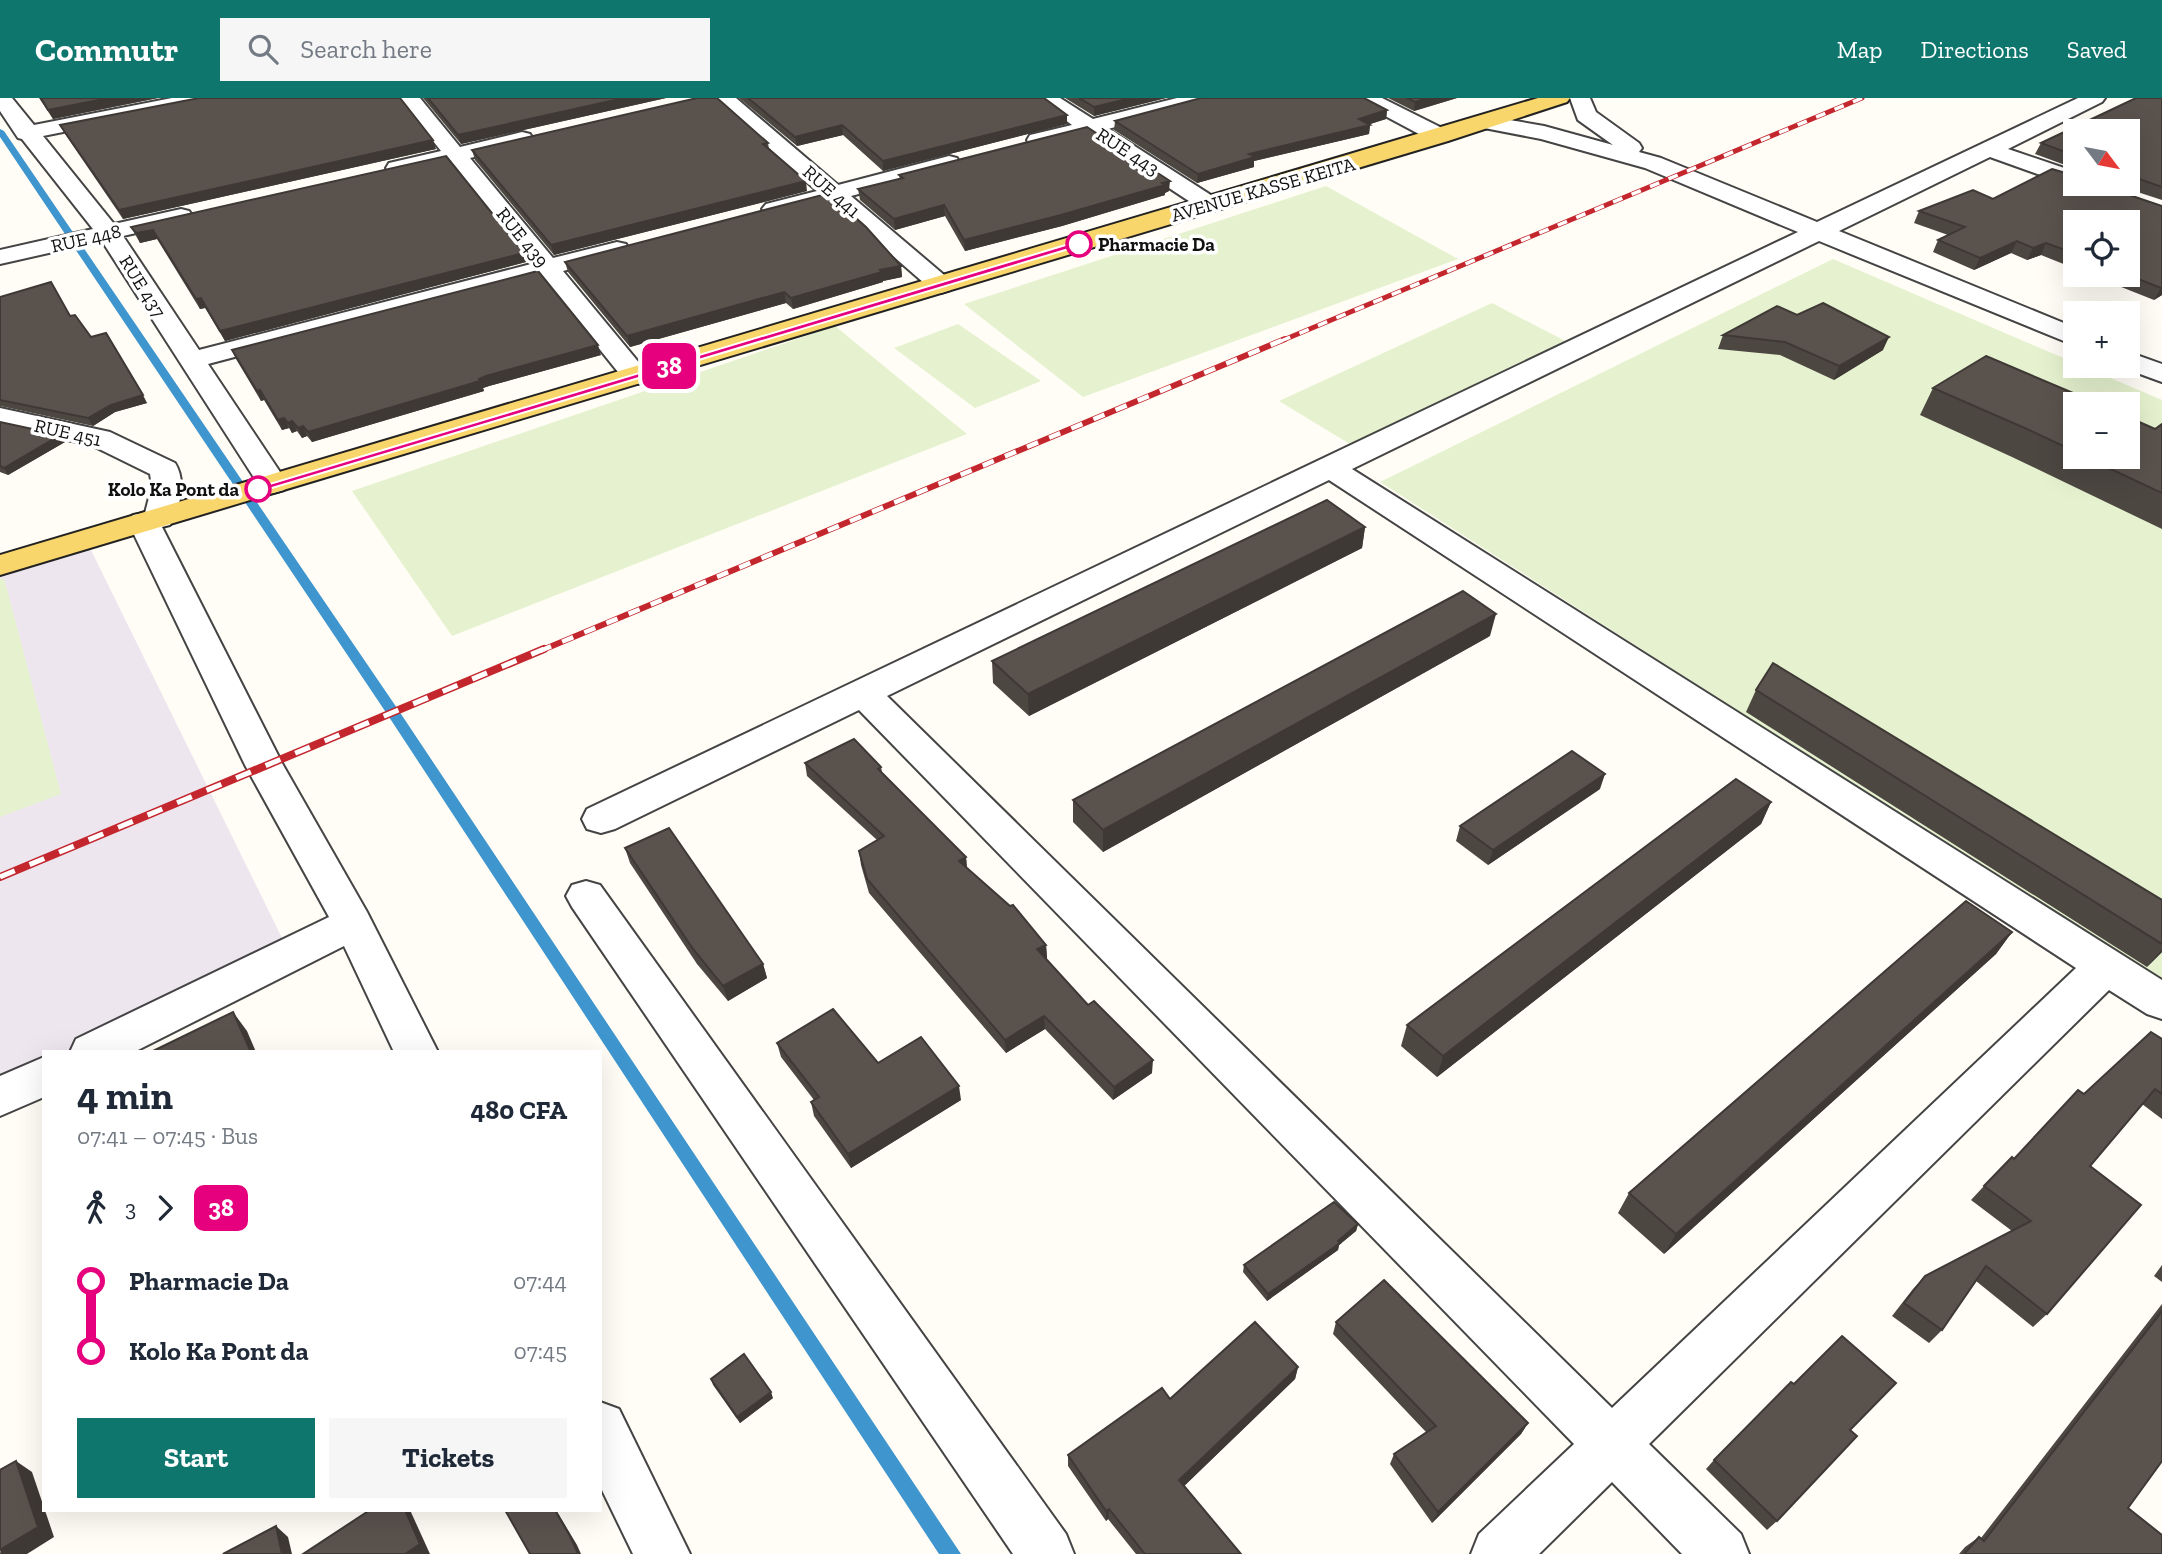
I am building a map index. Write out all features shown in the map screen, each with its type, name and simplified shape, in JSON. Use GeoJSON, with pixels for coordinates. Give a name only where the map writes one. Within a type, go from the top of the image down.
{"type":"FeatureCollection","features":[{"type":"Feature","properties":{"kind":"main road","name":"AVENUE KASSE KEITA"},"geometry":{"type":"LineString","coordinates":[[0,565],[1560,98]]}},
{"type":"Feature","properties":{"kind":"street","name":"RUE 437"},"geometry":{"type":"LineString","coordinates":[[1,98],[26,133],[109,233],[190,360],[263,487]]}},
{"type":"Feature","properties":{"kind":"street"},"geometry":{"type":"LineString","coordinates":[[26,133],[204,98]]}},
{"type":"Feature","properties":{"kind":"street","name":"RUE 439"},"geometry":{"type":"LineString","coordinates":[[409,98],[636,376]]}},
{"type":"Feature","properties":{"kind":"street","name":"RUE 441"},"geometry":{"type":"LineString","coordinates":[[723,98],[941,285]]}},
{"type":"Feature","properties":{"kind":"street","name":"RUE 443"},"geometry":{"type":"LineString","coordinates":[[1046,98],[1209,204]]}},
{"type":"Feature","properties":{"kind":"street"},"geometry":{"type":"LineString","coordinates":[[1009,148],[1202,98]]}},
{"type":"Feature","properties":{"kind":"street"},"geometry":{"type":"LineString","coordinates":[[1366,98],[1440,136]]}},
{"type":"Feature","properties":{"kind":"street"},"geometry":{"type":"LineString","coordinates":[[1580,98],[1586,115],[1653,163]]}},
{"type":"Feature","properties":{"kind":"street"},"geometry":{"type":"LineString","coordinates":[[601,819],[2095,98]]}},
{"type":"Feature","properties":{"kind":"street"},"geometry":{"type":"LineString","coordinates":[[1486,122],[1532,130],[1653,163],[2063,333]]}},
{"type":"Feature","properties":{"kind":"street"},"geometry":{"type":"LineString","coordinates":[[375,172],[548,134]]}},
{"type":"Feature","properties":{"kind":"street"},"geometry":{"type":"LineString","coordinates":[[1988,149],[2063,175]]}},
{"type":"Feature","properties":{"kind":"street"},"geometry":{"type":"LineString","coordinates":[[756,213],[969,158]]}},
{"type":"Feature","properties":{"kind":"street","name":"RUE 448"},"geometry":{"type":"LineString","coordinates":[[0,257],[202,212]]}},
{"type":"Feature","properties":{"kind":"street"},"geometry":{"type":"LineString","coordinates":[[190,360],[638,244]]}},
{"type":"Feature","properties":{"kind":"street"},"geometry":{"type":"LineString","coordinates":[[2143,366],[2162,348]]}},
{"type":"Feature","properties":{"kind":"street","name":"RUE 451"},"geometry":{"type":"LineString","coordinates":[[0,417],[100,438],[164,469],[167,486],[151,520]]}},
{"type":"Feature","properties":{"kind":"street"},"geometry":{"type":"LineString","coordinates":[[1329,467],[2162,1002]]}},
{"type":"Feature","properties":{"kind":"street"},"geometry":{"type":"LineString","coordinates":[[151,520],[264,765],[353,923],[415,1050]]}},
{"type":"Feature","properties":{"kind":"street"},"geometry":{"type":"LineString","coordinates":[[862,692],[1721,1554]]}},
{"type":"Feature","properties":{"kind":"street"},"geometry":{"type":"LineString","coordinates":[[586,896],[1046,1554]]}},
{"type":"Feature","properties":{"kind":"street"},"geometry":{"type":"LineString","coordinates":[[96,1050],[353,923]]}},
{"type":"Feature","properties":{"kind":"street"},"geometry":{"type":"LineString","coordinates":[[1499,1554],[2106,965]]}},
{"type":"Feature","properties":{"kind":"street"},"geometry":{"type":"LineString","coordinates":[[0,1097],[42,1077]]}},
{"type":"Feature","properties":{"kind":"street"},"geometry":{"type":"LineString","coordinates":[[602,1432],[662,1554]]}},
{"type":"Feature","properties":{"kind":"shaded area"},"geometry":{"type":"Polygon","coordinates":[[[87,542],[286,946],[77,1050],[42,1050],[42,1067],[0,1088],[0,568],[87,542]]]}},
{"type":"Feature","properties":{"kind":"green space"},"geometry":{"type":"Polygon","coordinates":[[[1326,186],[1458,259],[1083,397],[964,304],[1326,186]]]}},
{"type":"Feature","properties":{"kind":"green space"},"geometry":{"type":"Polygon","coordinates":[[[1833,259],[2063,358],[2063,378],[2110,378],[2162,400],[2162,982],[1380,482],[1833,259]]]}},
{"type":"Feature","properties":{"kind":"green space"},"geometry":{"type":"Polygon","coordinates":[[[1492,303],[1571,344],[1358,449],[1279,401],[1492,303]]]}},
{"type":"Feature","properties":{"kind":"green space"},"geometry":{"type":"Polygon","coordinates":[[[958,324],[1041,381],[975,408],[894,348],[958,324]]]}},
{"type":"Feature","properties":{"kind":"green space"},"geometry":{"type":"Polygon","coordinates":[[[835,326],[967,434],[452,636],[352,491],[835,326]]]}},
{"type":"Feature","properties":{"kind":"green space"},"geometry":{"type":"Polygon","coordinates":[[[4,578],[61,794],[0,817],[0,579],[4,578]]]}},
{"type":"Feature","properties":{"kind":"building"},"geometry":{"type":"Polygon","coordinates":[[[41,98],[109,98],[48,110],[41,98]]]}},
{"type":"Feature","properties":{"kind":"building"},"geometry":{"type":"Polygon","coordinates":[[[199,98],[400,98],[433,140],[119,210],[60,125],[199,98]]]}},
{"type":"Feature","properties":{"kind":"building"},"geometry":{"type":"Polygon","coordinates":[[[428,98],[624,98],[458,135],[428,98]]]}},
{"type":"Feature","properties":{"kind":"building"},"geometry":{"type":"Polygon","coordinates":[[[697,98],[717,98],[768,143],[763,144],[806,181],[551,245],[472,150],[697,98]]]}},
{"type":"Feature","properties":{"kind":"building"},"geometry":{"type":"Polygon","coordinates":[[[748,98],[1044,98],[1067,115],[883,161],[842,125],[795,137],[748,98]]]}},
{"type":"Feature","properties":{"kind":"building"},"geometry":{"type":"Polygon","coordinates":[[[1079,98],[1131,98],[1094,107],[1079,98]]]}},
{"type":"Feature","properties":{"kind":"building"},"geometry":{"type":"Polygon","coordinates":[[[1201,98],[1364,98],[1387,110],[1359,119],[1370,125],[1249,154],[1255,157],[1198,174],[1115,121],[1201,98]]]}},
{"type":"Feature","properties":{"kind":"building"},"geometry":{"type":"Polygon","coordinates":[[[1407,98],[1428,98],[1415,102],[1407,98]]]}},
{"type":"Feature","properties":{"kind":"building"},"geometry":{"type":"Polygon","coordinates":[[[2136,98],[2162,98],[2162,187],[2140,179],[2140,119],[2092,119],[2136,98]]]}},
{"type":"Feature","properties":{"kind":"building"},"geometry":{"type":"Polygon","coordinates":[[[1087,127],[1170,181],[1162,183],[1165,185],[1061,215],[964,240],[944,205],[894,219],[858,189],[903,178],[899,175],[1087,127]]]}},
{"type":"Feature","properties":{"kind":"building"},"geometry":{"type":"Polygon","coordinates":[[[2063,133],[2063,151],[2041,143],[2063,133]]]}},
{"type":"Feature","properties":{"kind":"building"},"geometry":{"type":"Polygon","coordinates":[[[446,156],[524,253],[220,331],[201,298],[196,299],[153,230],[136,233],[131,227],[446,156]]]}},
{"type":"Feature","properties":{"kind":"building"},"geometry":{"type":"Polygon","coordinates":[[[2052,169],[2063,172],[2063,196],[2132,196],[2162,206],[2162,287],[2140,280],[2140,210],[2063,210],[2063,249],[2046,243],[2033,248],[2017,241],[1980,258],[1938,240],[1965,227],[1919,211],[1973,190],[1993,199],[2052,169]]]}},
{"type":"Feature","properties":{"kind":"building"},"geometry":{"type":"Polygon","coordinates":[[[822,195],[825,198],[831,196],[866,227],[901,266],[791,298],[784,292],[627,336],[565,262],[822,195]]]}},
{"type":"Feature","properties":{"kind":"building"},"geometry":{"type":"Polygon","coordinates":[[[538,271],[598,345],[486,376],[479,379],[480,381],[308,432],[303,426],[298,428],[292,421],[288,423],[284,418],[278,420],[232,350],[538,271]]]}},
{"type":"Feature","properties":{"kind":"building"},"geometry":{"type":"Polygon","coordinates":[[[51,282],[70,316],[75,315],[91,337],[106,333],[143,395],[111,405],[88,418],[0,400],[0,297],[51,282]]]}},
{"type":"Feature","properties":{"kind":"building"},"geometry":{"type":"Polygon","coordinates":[[[1823,303],[1889,337],[1839,366],[1785,342],[1723,335],[1777,306],[1797,315],[1823,303]]]}},
{"type":"Feature","properties":{"kind":"building"},"geometry":{"type":"Polygon","coordinates":[[[1986,356],[2071,392],[2063,392],[2063,446],[2027,429],[1933,388],[1986,356]]]}},
{"type":"Feature","properties":{"kind":"building"},"geometry":{"type":"Polygon","coordinates":[[[0,422],[60,435],[4,468],[0,466],[0,422]]]}},
{"type":"Feature","properties":{"kind":"building"},"geometry":{"type":"Polygon","coordinates":[[[2140,422],[2155,429],[2162,424],[2162,493],[2111,469],[2140,469],[2140,422]]]}},
{"type":"Feature","properties":{"kind":"building"},"geometry":{"type":"Polygon","coordinates":[[[1327,500],[1365,527],[1028,694],[992,661],[1327,500]]]}},
{"type":"Feature","properties":{"kind":"building"},"geometry":{"type":"Polygon","coordinates":[[[1463,591],[1496,614],[1103,830],[1073,800],[1463,591]]]}},
{"type":"Feature","properties":{"kind":"building"},"geometry":{"type":"Polygon","coordinates":[[[1773,663],[2162,900],[2162,944],[1756,690],[1773,663]]]}},
{"type":"Feature","properties":{"kind":"building"},"geometry":{"type":"Polygon","coordinates":[[[854,739],[881,767],[878,769],[966,857],[959,861],[1010,906],[1013,905],[1046,945],[1037,949],[1088,1005],[1094,1001],[1153,1060],[1114,1087],[1044,1016],[1005,1040],[867,879],[859,851],[884,836],[805,763],[854,739]]]}},
{"type":"Feature","properties":{"kind":"building"},"geometry":{"type":"Polygon","coordinates":[[[1572,751],[1605,774],[1493,850],[1460,826],[1572,751]]]}},
{"type":"Feature","properties":{"kind":"building"},"geometry":{"type":"Polygon","coordinates":[[[1736,779],[1771,802],[1443,1056],[1407,1025],[1736,779]]]}},
{"type":"Feature","properties":{"kind":"building"},"geometry":{"type":"Polygon","coordinates":[[[669,828],[763,964],[723,986],[693,949],[625,848],[669,828]]]}},
{"type":"Feature","properties":{"kind":"building"},"geometry":{"type":"Polygon","coordinates":[[[1966,901],[2012,932],[1676,1234],[1629,1193],[1966,901]]]}},
{"type":"Feature","properties":{"kind":"building"},"geometry":{"type":"Polygon","coordinates":[[[833,1009],[878,1063],[921,1037],[959,1086],[848,1154],[811,1102],[819,1097],[777,1043],[833,1009]]]}},
{"type":"Feature","properties":{"kind":"building"},"geometry":{"type":"Polygon","coordinates":[[[233,1012],[250,1050],[155,1050],[233,1012]]]}},
{"type":"Feature","properties":{"kind":"building"},"geometry":{"type":"Polygon","coordinates":[[[2151,1032],[2162,1039],[2162,1094],[2155,1089],[2090,1166],[2141,1205],[2047,1314],[1986,1266],[1942,1330],[1904,1303],[1925,1276],[2031,1221],[1984,1186],[2012,1157],[2014,1159],[2078,1090],[2084,1094],[2151,1032]]]}},
{"type":"Feature","properties":{"kind":"building"},"geometry":{"type":"Polygon","coordinates":[[[1334,1202],[1358,1224],[1338,1241],[1340,1243],[1268,1294],[1244,1265],[1334,1202]]]}},
{"type":"Feature","properties":{"kind":"building"},"geometry":{"type":"Polygon","coordinates":[[[1384,1280],[1528,1423],[1438,1512],[1394,1454],[1436,1426],[1336,1322],[1384,1280]]]}},
{"type":"Feature","properties":{"kind":"building"},"geometry":{"type":"Polygon","coordinates":[[[2162,1311],[2162,1461],[2128,1508],[2162,1535],[2162,1554],[1964,1554],[1979,1537],[1984,1541],[2162,1311]]]}},
{"type":"Feature","properties":{"kind":"building"},"geometry":{"type":"Polygon","coordinates":[[[1255,1322],[1298,1367],[1179,1480],[1241,1554],[1145,1554],[1109,1509],[1106,1511],[1068,1455],[1162,1388],[1170,1399],[1255,1322]]]}},
{"type":"Feature","properties":{"kind":"building"},"geometry":{"type":"Polygon","coordinates":[[[1842,1336],[1896,1383],[1850,1430],[1857,1436],[1777,1521],[1714,1460],[1791,1382],[1794,1384],[1842,1336]]]}},
{"type":"Feature","properties":{"kind":"building"},"geometry":{"type":"Polygon","coordinates":[[[744,1354],[771,1392],[737,1417],[711,1379],[744,1354]]]}},
{"type":"Feature","properties":{"kind":"building"},"geometry":{"type":"Polygon","coordinates":[[[16,1461],[38,1527],[0,1550],[0,1470],[16,1461]]]}},
{"type":"Feature","properties":{"kind":"building"},"geometry":{"type":"Polygon","coordinates":[[[367,1512],[406,1512],[420,1544],[405,1554],[303,1554],[367,1512]]]}},
{"type":"Feature","properties":{"kind":"building"},"geometry":{"type":"Polygon","coordinates":[[[506,1512],[556,1512],[578,1554],[530,1554],[506,1512]]]}},
{"type":"Feature","properties":{"kind":"building"},"geometry":{"type":"Polygon","coordinates":[[[276,1526],[282,1554],[223,1554],[276,1526]]]}},
{"type":"Feature","properties":{"kind":"waterway"},"geometry":{"type":"LineString","coordinates":[[0,131],[394,714],[951,1554]]}},
{"type":"Feature","properties":{"kind":"railway"},"geometry":{"type":"LineString","coordinates":[[1281,341],[1862,98]]}},
{"type":"Feature","properties":{"kind":"railway"},"geometry":{"type":"LineString","coordinates":[[540,651],[1285,339]]}},
{"type":"Feature","properties":{"kind":"railway"},"geometry":{"type":"LineString","coordinates":[[0,877],[544,649]]}},
{"type":"Feature","properties":{"kind":"bus line","name":"38"},"geometry":{"type":"LineString","coordinates":[[258,489],[1079,244]]}},
{"type":"Feature","properties":{"kind":"place","name":"Pharmacie Da"},"geometry":{"type":"Point","coordinates":[1079,244]}},
{"type":"Feature","properties":{"kind":"place","name":"Kolo Ka Pont da"},"geometry":{"type":"Point","coordinates":[258,489]}}]}
